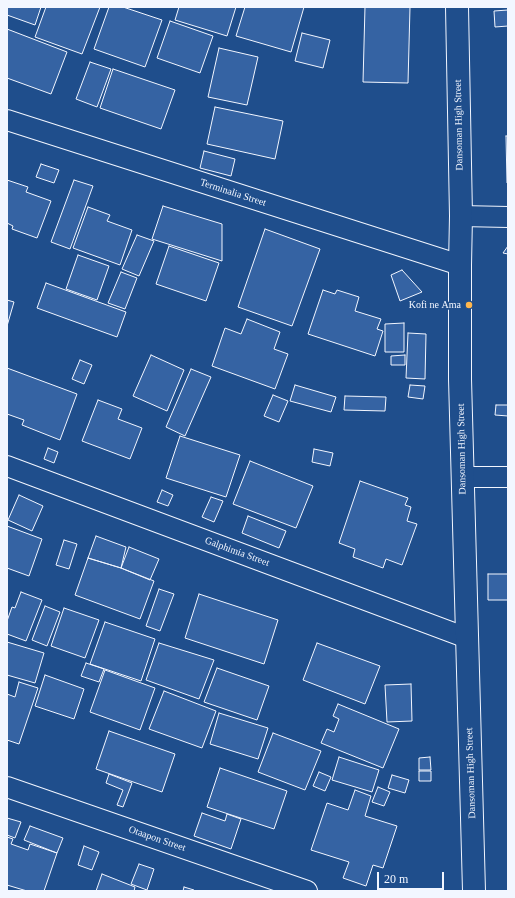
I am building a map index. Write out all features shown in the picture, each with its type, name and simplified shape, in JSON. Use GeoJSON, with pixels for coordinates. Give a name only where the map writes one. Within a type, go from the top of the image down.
{"type":"FeatureCollection","features":[{"type":"Feature","properties":{"kind":"street","name":"Dansoman High Street"},"geometry":{"type":"LineString","coordinates":[[457,7],[461,216],[462,477],[474,891]]}},
{"type":"Feature","properties":{"kind":"street","name":"Terminalia Street"},"geometry":{"type":"LineString","coordinates":[[7,120],[460,265]]}},
{"type":"Feature","properties":{"kind":"street"},"geometry":{"type":"LineString","coordinates":[[461,216],[508,217]]}},
{"type":"Feature","properties":{"kind":"street","name":"Galphimia Street"},"geometry":{"type":"LineString","coordinates":[[7,466],[467,638]]}},
{"type":"Feature","properties":{"kind":"street"},"geometry":{"type":"LineString","coordinates":[[462,477],[508,477]]}},
{"type":"Feature","properties":{"kind":"street","name":"Otaapon Street"},"geometry":{"type":"LineString","coordinates":[[7,786],[307,891]]}},
{"type":"Feature","properties":{"kind":"building"},"geometry":{"type":"Polygon","coordinates":[[[7,7],[41,7],[35,25],[7,15],[7,7]]]}},
{"type":"Feature","properties":{"kind":"building"},"geometry":{"type":"Polygon","coordinates":[[[46,7],[100,7],[82,54],[35,37],[46,7]]]}},
{"type":"Feature","properties":{"kind":"building"},"geometry":{"type":"Polygon","coordinates":[[[109,7],[123,7],[162,20],[145,67],[94,49],[109,7]]]}},
{"type":"Feature","properties":{"kind":"building"},"geometry":{"type":"Polygon","coordinates":[[[179,7],[236,7],[227,36],[175,20],[179,7]]]}},
{"type":"Feature","properties":{"kind":"building"},"geometry":{"type":"Polygon","coordinates":[[[245,7],[304,7],[291,52],[236,36],[245,7]]]}},
{"type":"Feature","properties":{"kind":"building"},"geometry":{"type":"Polygon","coordinates":[[[365,7],[410,7],[408,83],[363,82],[365,7]]]}},
{"type":"Feature","properties":{"kind":"building"},"geometry":{"type":"Polygon","coordinates":[[[508,10],[508,26],[495,27],[494,11],[508,10]]]}},
{"type":"Feature","properties":{"kind":"building"},"geometry":{"type":"Polygon","coordinates":[[[170,21],[213,36],[200,73],[157,58],[170,21]]]}},
{"type":"Feature","properties":{"kind":"building"},"geometry":{"type":"Polygon","coordinates":[[[7,29],[67,52],[51,94],[7,78],[7,29]]]}},
{"type":"Feature","properties":{"kind":"building"},"geometry":{"type":"Polygon","coordinates":[[[302,33],[330,40],[323,68],[295,61],[302,33]]]}},
{"type":"Feature","properties":{"kind":"building"},"geometry":{"type":"Polygon","coordinates":[[[219,48],[258,57],[247,105],[208,97],[219,48]]]}},
{"type":"Feature","properties":{"kind":"building"},"geometry":{"type":"Polygon","coordinates":[[[90,62],[111,69],[97,107],[76,99],[90,62]]]}},
{"type":"Feature","properties":{"kind":"building"},"geometry":{"type":"Polygon","coordinates":[[[113,69],[175,90],[161,129],[100,108],[113,69]]]}},
{"type":"Feature","properties":{"kind":"building"},"geometry":{"type":"Polygon","coordinates":[[[215,107],[283,121],[275,159],[207,144],[215,107]]]}},
{"type":"Feature","properties":{"kind":"building"},"geometry":{"type":"Polygon","coordinates":[[[506,136],[508,136],[508,183],[507,183],[506,136]]]}},
{"type":"Feature","properties":{"kind":"building"},"geometry":{"type":"Polygon","coordinates":[[[204,151],[235,159],[231,176],[200,168],[204,151]]]}},
{"type":"Feature","properties":{"kind":"building"},"geometry":{"type":"Polygon","coordinates":[[[41,164],[59,170],[54,183],[36,177],[41,164]]]}},
{"type":"Feature","properties":{"kind":"building"},"geometry":{"type":"Polygon","coordinates":[[[7,180],[28,187],[26,192],[51,201],[37,238],[12,229],[13,226],[7,223],[7,180]]]}},
{"type":"Feature","properties":{"kind":"building"},"geometry":{"type":"Polygon","coordinates":[[[74,180],[93,186],[70,249],[51,242],[74,180]]]}},
{"type":"Feature","properties":{"kind":"building"},"geometry":{"type":"Polygon","coordinates":[[[163,206],[222,224],[222,261],[152,239],[163,206]]]}},
{"type":"Feature","properties":{"kind":"building"},"geometry":{"type":"Polygon","coordinates":[[[88,207],[110,215],[107,221],[132,230],[120,265],[73,248],[88,207]]]}},
{"type":"Feature","properties":{"kind":"building"},"geometry":{"type":"Polygon","coordinates":[[[265,229],[320,249],[292,326],[238,307],[265,229]]]}},
{"type":"Feature","properties":{"kind":"building"},"geometry":{"type":"Polygon","coordinates":[[[137,235],[154,241],[139,276],[122,269],[137,235]]]}},
{"type":"Feature","properties":{"kind":"building"},"geometry":{"type":"Polygon","coordinates":[[[169,246],[219,263],[206,301],[156,284],[169,246]]]}},
{"type":"Feature","properties":{"kind":"building"},"geometry":{"type":"Polygon","coordinates":[[[508,246],[508,254],[503,253],[508,246]]]}},
{"type":"Feature","properties":{"kind":"building"},"geometry":{"type":"Polygon","coordinates":[[[78,255],[109,266],[97,300],[66,289],[78,255]]]}},
{"type":"Feature","properties":{"kind":"building"},"geometry":{"type":"Polygon","coordinates":[[[402,270],[422,292],[400,301],[391,275],[402,270]]]}},
{"type":"Feature","properties":{"kind":"building"},"geometry":{"type":"Polygon","coordinates":[[[121,272],[137,278],[125,309],[108,303],[121,272]]]}},
{"type":"Feature","properties":{"kind":"building"},"geometry":{"type":"Polygon","coordinates":[[[46,283],[126,312],[117,337],[37,308],[46,283]]]}},
{"type":"Feature","properties":{"kind":"building"},"geometry":{"type":"Polygon","coordinates":[[[323,290],[335,294],[337,290],[359,297],[355,311],[381,319],[377,329],[383,331],[375,356],[308,334],[323,290]]]}},
{"type":"Feature","properties":{"kind":"building"},"geometry":{"type":"Polygon","coordinates":[[[7,300],[14,302],[7,326],[7,300]]]}},
{"type":"Feature","properties":{"kind":"building"},"geometry":{"type":"Polygon","coordinates":[[[247,319],[280,332],[274,349],[288,354],[275,389],[212,366],[225,328],[241,334],[247,319]]]}},
{"type":"Feature","properties":{"kind":"building"},"geometry":{"type":"Polygon","coordinates":[[[404,323],[404,352],[385,352],[385,324],[404,323]]]}},
{"type":"Feature","properties":{"kind":"building"},"geometry":{"type":"Polygon","coordinates":[[[408,333],[426,334],[425,379],[406,378],[408,333]]]}},
{"type":"Feature","properties":{"kind":"building"},"geometry":{"type":"Polygon","coordinates":[[[151,355],[184,370],[167,411],[133,396],[151,355]]]}},
{"type":"Feature","properties":{"kind":"building"},"geometry":{"type":"Polygon","coordinates":[[[405,355],[405,365],[391,365],[391,356],[405,355]]]}},
{"type":"Feature","properties":{"kind":"building"},"geometry":{"type":"Polygon","coordinates":[[[80,360],[92,365],[84,384],[72,379],[80,360]]]}},
{"type":"Feature","properties":{"kind":"building"},"geometry":{"type":"Polygon","coordinates":[[[7,368],[77,394],[60,440],[22,425],[24,420],[7,414],[7,368]]]}},
{"type":"Feature","properties":{"kind":"building"},"geometry":{"type":"Polygon","coordinates":[[[191,369],[211,377],[185,436],[166,427],[191,369]]]}},
{"type":"Feature","properties":{"kind":"building"},"geometry":{"type":"Polygon","coordinates":[[[295,385],[336,397],[331,412],[290,401],[295,385]]]}},
{"type":"Feature","properties":{"kind":"building"},"geometry":{"type":"Polygon","coordinates":[[[410,385],[425,386],[423,399],[408,397],[410,385]]]}},
{"type":"Feature","properties":{"kind":"building"},"geometry":{"type":"Polygon","coordinates":[[[273,395],[288,401],[279,422],[264,416],[273,395]]]}},
{"type":"Feature","properties":{"kind":"building"},"geometry":{"type":"Polygon","coordinates":[[[345,396],[386,397],[385,411],[344,410],[345,396]]]}},
{"type":"Feature","properties":{"kind":"building"},"geometry":{"type":"Polygon","coordinates":[[[98,400],[122,409],[118,419],[142,428],[130,459],[82,441],[98,400]]]}},
{"type":"Feature","properties":{"kind":"building"},"geometry":{"type":"Polygon","coordinates":[[[496,405],[508,405],[508,416],[495,415],[496,405]]]}},
{"type":"Feature","properties":{"kind":"building"},"geometry":{"type":"Polygon","coordinates":[[[180,436],[240,455],[226,497],[166,478],[180,436]]]}},
{"type":"Feature","properties":{"kind":"building"},"geometry":{"type":"Polygon","coordinates":[[[48,448],[58,452],[54,463],[44,459],[48,448]]]}},
{"type":"Feature","properties":{"kind":"building"},"geometry":{"type":"Polygon","coordinates":[[[314,449],[333,453],[330,466],[312,462],[314,449]]]}},
{"type":"Feature","properties":{"kind":"building"},"geometry":{"type":"Polygon","coordinates":[[[250,461],[313,486],[296,528],[233,504],[250,461]]]}},
{"type":"Feature","properties":{"kind":"building"},"geometry":{"type":"Polygon","coordinates":[[[360,481],[408,498],[405,505],[411,507],[407,521],[417,524],[402,565],[386,559],[383,568],[353,557],[355,549],[339,543],[360,481]]]}},
{"type":"Feature","properties":{"kind":"building"},"geometry":{"type":"Polygon","coordinates":[[[162,490],[173,495],[168,506],[157,502],[162,490]]]}},
{"type":"Feature","properties":{"kind":"building"},"geometry":{"type":"Polygon","coordinates":[[[19,495],[43,506],[32,531],[8,520],[19,495]]]}},
{"type":"Feature","properties":{"kind":"building"},"geometry":{"type":"Polygon","coordinates":[[[211,497],[223,501],[214,522],[202,517],[211,497]]]}},
{"type":"Feature","properties":{"kind":"building"},"geometry":{"type":"Polygon","coordinates":[[[248,516],[286,531],[279,548],[242,533],[248,516]]]}},
{"type":"Feature","properties":{"kind":"building"},"geometry":{"type":"Polygon","coordinates":[[[7,526],[42,539],[29,576],[7,568],[7,526]]]}},
{"type":"Feature","properties":{"kind":"building"},"geometry":{"type":"Polygon","coordinates":[[[96,536],[126,547],[121,568],[88,558],[96,536]]]}},
{"type":"Feature","properties":{"kind":"building"},"geometry":{"type":"Polygon","coordinates":[[[64,540],[77,544],[69,569],[56,565],[64,540]]]}},
{"type":"Feature","properties":{"kind":"building"},"geometry":{"type":"Polygon","coordinates":[[[129,547],[159,559],[150,580],[121,568],[129,547]]]}},
{"type":"Feature","properties":{"kind":"building"},"geometry":{"type":"Polygon","coordinates":[[[88,558],[121,568],[154,581],[140,619],[75,595],[88,558]]]}},
{"type":"Feature","properties":{"kind":"building"},"geometry":{"type":"Polygon","coordinates":[[[488,574],[508,574],[508,600],[488,600],[488,574]]]}},
{"type":"Feature","properties":{"kind":"building"},"geometry":{"type":"Polygon","coordinates":[[[159,589],[174,594],[160,631],[146,626],[159,589]]]}},
{"type":"Feature","properties":{"kind":"building"},"geometry":{"type":"Polygon","coordinates":[[[21,592],[42,600],[26,641],[7,634],[7,621],[12,607],[15,608],[21,592]]]}},
{"type":"Feature","properties":{"kind":"building"},"geometry":{"type":"Polygon","coordinates":[[[199,594],[278,620],[264,664],[185,638],[199,594]]]}},
{"type":"Feature","properties":{"kind":"building"},"geometry":{"type":"Polygon","coordinates":[[[45,606],[60,612],[47,646],[32,640],[45,606]]]}},
{"type":"Feature","properties":{"kind":"building"},"geometry":{"type":"Polygon","coordinates":[[[64,608],[99,620],[85,658],[51,646],[64,608]]]}},
{"type":"Feature","properties":{"kind":"building"},"geometry":{"type":"Polygon","coordinates":[[[105,622],[155,639],[141,681],[90,664],[105,622]]]}},
{"type":"Feature","properties":{"kind":"building"},"geometry":{"type":"Polygon","coordinates":[[[7,642],[44,653],[35,683],[7,675],[7,642]]]}},
{"type":"Feature","properties":{"kind":"building"},"geometry":{"type":"Polygon","coordinates":[[[159,643],[214,660],[199,699],[146,680],[159,643]]]}},
{"type":"Feature","properties":{"kind":"building"},"geometry":{"type":"Polygon","coordinates":[[[317,643],[380,666],[365,704],[303,680],[317,643]]]}},
{"type":"Feature","properties":{"kind":"building"},"geometry":{"type":"Polygon","coordinates":[[[86,663],[104,669],[99,682],[81,676],[86,663]]]}},
{"type":"Feature","properties":{"kind":"building"},"geometry":{"type":"Polygon","coordinates":[[[217,668],[269,686],[257,720],[204,702],[217,668]]]}},
{"type":"Feature","properties":{"kind":"building"},"geometry":{"type":"Polygon","coordinates":[[[105,670],[155,688],[140,730],[90,712],[105,670]]]}},
{"type":"Feature","properties":{"kind":"building"},"geometry":{"type":"Polygon","coordinates":[[[45,675],[84,689],[74,719],[35,706],[45,675]]]}},
{"type":"Feature","properties":{"kind":"building"},"geometry":{"type":"Polygon","coordinates":[[[19,682],[38,688],[19,744],[7,740],[7,694],[15,697],[19,682]]]}},
{"type":"Feature","properties":{"kind":"building"},"geometry":{"type":"Polygon","coordinates":[[[411,684],[412,721],[387,722],[385,685],[411,684]]]}},
{"type":"Feature","properties":{"kind":"building"},"geometry":{"type":"Polygon","coordinates":[[[164,691],[216,711],[202,748],[149,729],[164,691]]]}},
{"type":"Feature","properties":{"kind":"building"},"geometry":{"type":"Polygon","coordinates":[[[338,704],[399,729],[383,768],[321,743],[327,729],[334,732],[339,719],[333,716],[338,704]]]}},
{"type":"Feature","properties":{"kind":"building"},"geometry":{"type":"Polygon","coordinates":[[[219,713],[268,728],[258,759],[210,744],[219,713]]]}},
{"type":"Feature","properties":{"kind":"building"},"geometry":{"type":"Polygon","coordinates":[[[109,731],[175,754],[162,792],[96,769],[109,731]]]}},
{"type":"Feature","properties":{"kind":"building"},"geometry":{"type":"Polygon","coordinates":[[[273,733],[321,751],[305,790],[258,772],[273,733]]]}},
{"type":"Feature","properties":{"kind":"building"},"geometry":{"type":"Polygon","coordinates":[[[339,757],[379,770],[372,792],[332,780],[339,757]]]}},
{"type":"Feature","properties":{"kind":"building"},"geometry":{"type":"Polygon","coordinates":[[[430,757],[431,770],[419,770],[419,758],[430,757]]]}},
{"type":"Feature","properties":{"kind":"building"},"geometry":{"type":"Polygon","coordinates":[[[220,768],[287,791],[274,829],[207,807],[220,768]]]}},
{"type":"Feature","properties":{"kind":"building"},"geometry":{"type":"Polygon","coordinates":[[[419,771],[431,771],[431,781],[419,781],[419,771]]]}},
{"type":"Feature","properties":{"kind":"building"},"geometry":{"type":"Polygon","coordinates":[[[319,772],[331,777],[325,791],[313,786],[319,772]]]}},
{"type":"Feature","properties":{"kind":"building"},"geometry":{"type":"Polygon","coordinates":[[[109,774],[132,783],[123,807],[117,805],[123,790],[106,783],[109,774]]]}},
{"type":"Feature","properties":{"kind":"building"},"geometry":{"type":"Polygon","coordinates":[[[392,775],[409,780],[405,793],[388,788],[392,775]]]}},
{"type":"Feature","properties":{"kind":"building"},"geometry":{"type":"Polygon","coordinates":[[[378,787],[390,792],[384,806],[372,802],[378,787]]]}},
{"type":"Feature","properties":{"kind":"building"},"geometry":{"type":"Polygon","coordinates":[[[355,790],[371,796],[365,816],[397,826],[383,868],[373,865],[366,886],[343,878],[349,862],[311,850],[327,803],[348,810],[355,790]]]}},
{"type":"Feature","properties":{"kind":"building"},"geometry":{"type":"Polygon","coordinates":[[[202,813],[225,821],[227,814],[241,819],[231,849],[194,836],[202,813]]]}},
{"type":"Feature","properties":{"kind":"building"},"geometry":{"type":"Polygon","coordinates":[[[7,818],[21,822],[15,838],[7,835],[7,818]]]}},
{"type":"Feature","properties":{"kind":"building"},"geometry":{"type":"Polygon","coordinates":[[[30,826],[63,838],[57,853],[24,840],[30,826]]]}},
{"type":"Feature","properties":{"kind":"building"},"geometry":{"type":"Polygon","coordinates":[[[7,837],[13,839],[11,844],[28,850],[30,844],[57,853],[44,891],[27,891],[7,885],[7,837]]]}},
{"type":"Feature","properties":{"kind":"building"},"geometry":{"type":"Polygon","coordinates":[[[84,846],[99,852],[92,870],[78,865],[84,846]]]}},
{"type":"Feature","properties":{"kind":"building"},"geometry":{"type":"Polygon","coordinates":[[[139,864],[154,869],[147,890],[131,884],[139,864]]]}},
{"type":"Feature","properties":{"kind":"building"},"geometry":{"type":"Polygon","coordinates":[[[102,874],[135,887],[134,891],[96,891],[102,874]]]}},
{"type":"Feature","properties":{"kind":"building"},"geometry":{"type":"Polygon","coordinates":[[[184,887],[194,890],[194,891],[183,891],[184,887]]]}},
{"type":"Feature","properties":{"kind":"place","name":"Kofi ne Ama"},"geometry":{"type":"Point","coordinates":[469,305]}}]}
